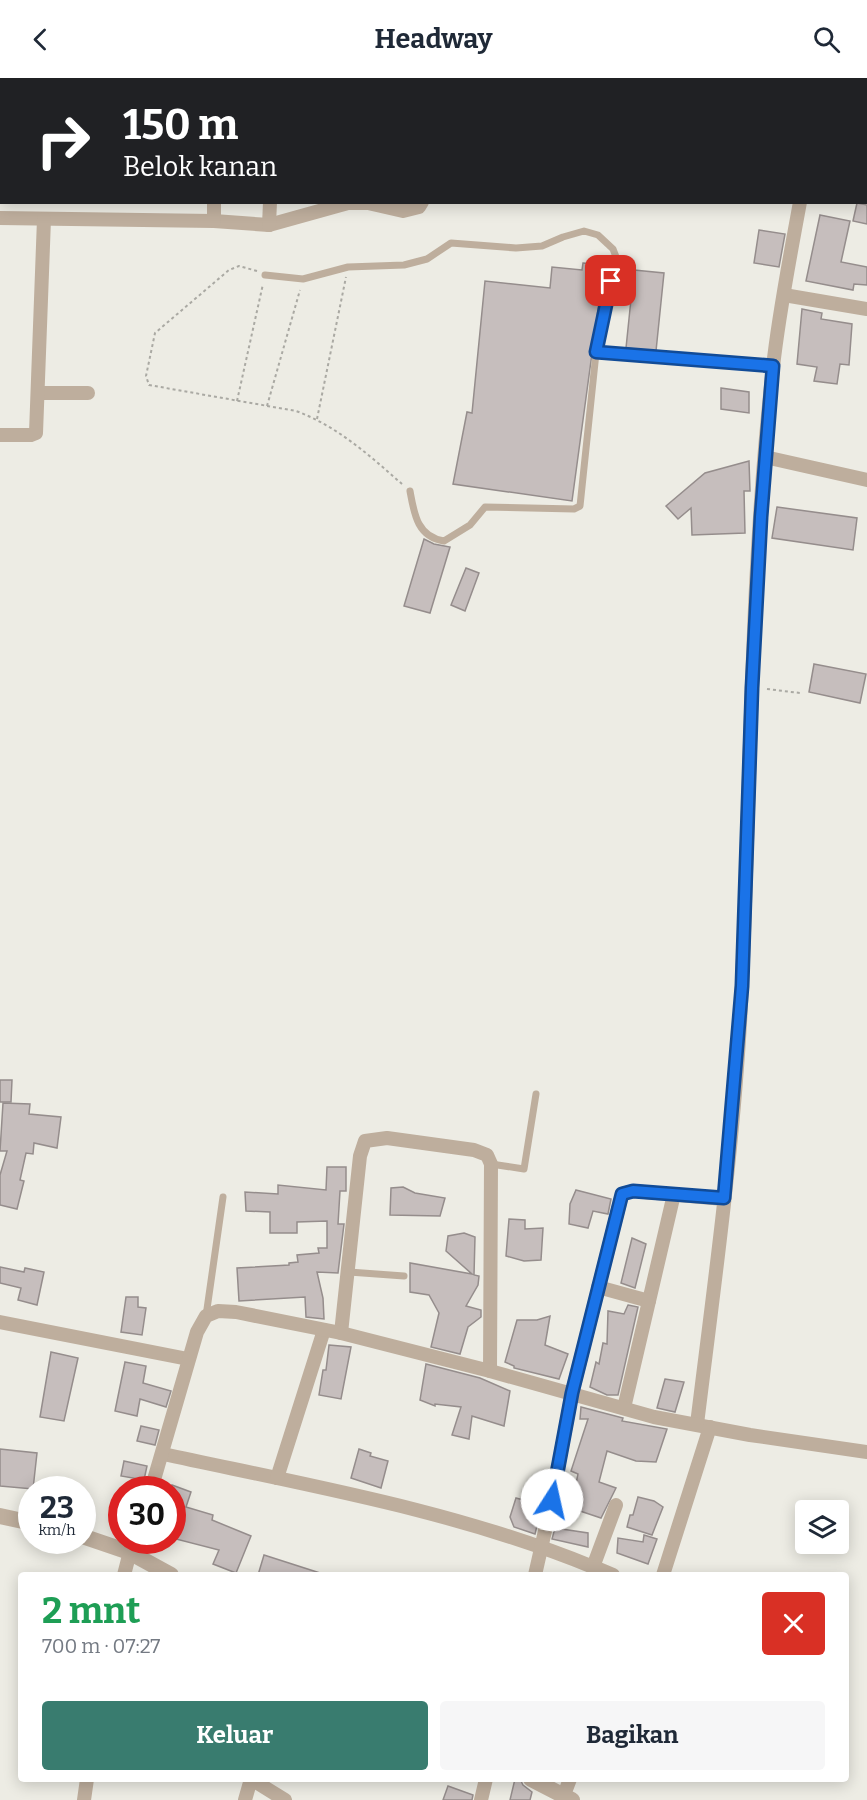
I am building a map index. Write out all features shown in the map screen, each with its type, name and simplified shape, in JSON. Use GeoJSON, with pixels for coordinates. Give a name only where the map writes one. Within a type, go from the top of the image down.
{"type":"FeatureCollection","features":[{"type":"Feature","properties":{"kind":"street"},"geometry":{"type":"LineString","coordinates":[[214,204],[214,221]]}},
{"type":"Feature","properties":{"kind":"street"},"geometry":{"type":"LineString","coordinates":[[269,225],[270,204]]}},
{"type":"Feature","properties":{"kind":"street"},"geometry":{"type":"LineString","coordinates":[[378,204],[411,210],[421,204]]}},
{"type":"Feature","properties":{"kind":"street"},"geometry":{"type":"LineString","coordinates":[[664,1572],[704,1426],[742,986],[752,688],[765,457],[773,366],[800,204]]}},
{"type":"Feature","properties":{"kind":"street"},"geometry":{"type":"LineString","coordinates":[[0,218],[214,221],[269,225],[326,205]]}},
{"type":"Feature","properties":{"kind":"street"},"geometry":{"type":"LineString","coordinates":[[0,435],[36,433],[44,219]]}},
{"type":"Feature","properties":{"kind":"street"},"geometry":{"type":"LineString","coordinates":[[784,295],[867,309]]}},
{"type":"Feature","properties":{"kind":"street"},"geometry":{"type":"LineString","coordinates":[[38,393],[88,393]]}},
{"type":"Feature","properties":{"kind":"street"},"geometry":{"type":"LineString","coordinates":[[765,457],[867,480]]}},
{"type":"Feature","properties":{"kind":"street"},"geometry":{"type":"LineString","coordinates":[[341,1333],[361,1147],[365,1141],[387,1138],[462,1147],[487,1155],[491,1164],[490,1371]]}},
{"type":"Feature","properties":{"kind":"street"},"geometry":{"type":"LineString","coordinates":[[536,1572],[572,1393],[622,1194],[633,1191],[724,1198]]}},
{"type":"Feature","properties":{"kind":"street"},"geometry":{"type":"LineString","coordinates":[[624,1408],[674,1194]]}},
{"type":"Feature","properties":{"kind":"street"},"geometry":{"type":"LineString","coordinates":[[598,1287],[649,1301]]}},
{"type":"Feature","properties":{"kind":"street"},"geometry":{"type":"LineString","coordinates":[[156,1476],[197,1332],[206,1316],[218,1311],[236,1312],[341,1333],[572,1393],[654,1417],[867,1452]]}},
{"type":"Feature","properties":{"kind":"street"},"geometry":{"type":"LineString","coordinates":[[0,1322],[188,1359]]}},
{"type":"Feature","properties":{"kind":"street"},"geometry":{"type":"LineString","coordinates":[[277,1478],[324,1330]]}},
{"type":"Feature","properties":{"kind":"street"},"geometry":{"type":"LineString","coordinates":[[163,1454],[410,1509],[542,1546],[606,1572]]}},
{"type":"Feature","properties":{"kind":"street"},"geometry":{"type":"LineString","coordinates":[[594,1567],[616,1505]]}},
{"type":"Feature","properties":{"kind":"street"},"geometry":{"type":"LineString","coordinates":[[0,1516],[18,1520]]}},
{"type":"Feature","properties":{"kind":"street"},"geometry":{"type":"LineString","coordinates":[[125,1572],[129,1554]]}},
{"type":"Feature","properties":{"kind":"street"},"geometry":{"type":"LineString","coordinates":[[142,1554],[167,1572]]}},
{"type":"Feature","properties":{"kind":"street"},"geometry":{"type":"LineString","coordinates":[[84,1800],[87,1782]]}},
{"type":"Feature","properties":{"kind":"street"},"geometry":{"type":"LineString","coordinates":[[245,1800],[250,1782]]}},
{"type":"Feature","properties":{"kind":"street"},"geometry":{"type":"LineString","coordinates":[[256,1782],[285,1800]]}},
{"type":"Feature","properties":{"kind":"street"},"geometry":{"type":"LineString","coordinates":[[481,1800],[485,1782]]}},
{"type":"Feature","properties":{"kind":"street"},"geometry":{"type":"LineString","coordinates":[[536,1782],[565,1798],[569,1782]]}},
{"type":"Feature","properties":{"kind":"lane"},"geometry":{"type":"LineString","coordinates":[[265,275],[303,279],[348,267],[416,263],[451,243],[516,248],[542,246],[584,231],[598,235],[613,249],[618,262],[606,295],[596,352],[586,428],[581,501],[578,508],[485,507],[478,511],[470,525],[444,541],[434,540],[421,530],[414,514],[410,491]]}},
{"type":"Feature","properties":{"kind":"lane"},"geometry":{"type":"LineString","coordinates":[[596,352],[773,366]]}},
{"type":"Feature","properties":{"kind":"lane"},"geometry":{"type":"LineString","coordinates":[[491,1164],[524,1169],[536,1094]]}},
{"type":"Feature","properties":{"kind":"lane"},"geometry":{"type":"LineString","coordinates":[[206,1316],[223,1197]]}},
{"type":"Feature","properties":{"kind":"lane"},"geometry":{"type":"LineString","coordinates":[[349,1272],[404,1276]]}},
{"type":"Feature","properties":{"kind":"path"},"geometry":{"type":"LineString","coordinates":[[237,401],[265,275],[249,267],[239,266],[229,270],[153,337],[146,376],[150,385],[237,401],[296,411],[317,419],[347,438],[410,491]]}},
{"type":"Feature","properties":{"kind":"path"},"geometry":{"type":"LineString","coordinates":[[317,419],[348,267]]}},
{"type":"Feature","properties":{"kind":"path"},"geometry":{"type":"LineString","coordinates":[[267,406],[303,279]]}},
{"type":"Feature","properties":{"kind":"path"},"geometry":{"type":"LineString","coordinates":[[752,688],[800,693]]}},
{"type":"Feature","properties":{"kind":"building"},"geometry":{"type":"Polygon","coordinates":[[[857,204],[867,205],[867,224],[853,221],[857,204]]]}},
{"type":"Feature","properties":{"kind":"building"},"geometry":{"type":"Polygon","coordinates":[[[820,215],[850,221],[841,262],[867,267],[867,285],[854,284],[853,290],[806,281],[820,215]]]}},
{"type":"Feature","properties":{"kind":"building"},"geometry":{"type":"Polygon","coordinates":[[[759,230],[785,234],[779,267],[754,263],[759,230]]]}},
{"type":"Feature","properties":{"kind":"building"},"geometry":{"type":"Polygon","coordinates":[[[583,263],[604,265],[572,501],[453,484],[467,412],[472,413],[485,281],[550,288],[552,267],[582,270],[583,263]]]}},
{"type":"Feature","properties":{"kind":"building"},"geometry":{"type":"Polygon","coordinates":[[[634,270],[664,273],[656,351],[626,348],[634,270]]]}},
{"type":"Feature","properties":{"kind":"building"},"geometry":{"type":"Polygon","coordinates":[[[802,309],[822,313],[821,319],[852,324],[849,365],[840,364],[837,384],[814,381],[817,367],[797,364],[802,309]]]}},
{"type":"Feature","properties":{"kind":"building"},"geometry":{"type":"Polygon","coordinates":[[[721,388],[749,392],[749,413],[721,409],[721,388]]]}},
{"type":"Feature","properties":{"kind":"building"},"geometry":{"type":"Polygon","coordinates":[[[749,461],[750,491],[744,491],[745,533],[692,535],[691,508],[678,519],[666,506],[705,473],[749,461]]]}},
{"type":"Feature","properties":{"kind":"building"},"geometry":{"type":"Polygon","coordinates":[[[777,507],[857,518],[853,550],[772,538],[777,507]]]}},
{"type":"Feature","properties":{"kind":"building"},"geometry":{"type":"Polygon","coordinates":[[[424,539],[434,544],[450,547],[430,613],[404,606],[424,539]]]}},
{"type":"Feature","properties":{"kind":"building"},"geometry":{"type":"Polygon","coordinates":[[[466,568],[479,573],[465,611],[451,605],[466,568]]]}},
{"type":"Feature","properties":{"kind":"building"},"geometry":{"type":"Polygon","coordinates":[[[814,664],[866,674],[860,703],[809,692],[814,664]]]}},
{"type":"Feature","properties":{"kind":"building"},"geometry":{"type":"Polygon","coordinates":[[[0,1080],[12,1080],[11,1102],[0,1102],[0,1080]]]}},
{"type":"Feature","properties":{"kind":"building"},"geometry":{"type":"Polygon","coordinates":[[[3,1103],[30,1104],[29,1114],[61,1117],[57,1148],[34,1143],[33,1154],[26,1153],[20,1180],[24,1181],[17,1209],[0,1205],[0,1175],[7,1151],[0,1151],[3,1103]]]}},
{"type":"Feature","properties":{"kind":"building"},"geometry":{"type":"Polygon","coordinates":[[[327,1167],[346,1167],[346,1191],[340,1191],[338,1224],[344,1224],[338,1273],[317,1272],[323,1298],[324,1319],[306,1317],[305,1297],[239,1301],[237,1268],[289,1265],[289,1263],[298,1262],[297,1255],[319,1253],[318,1248],[327,1248],[327,1221],[297,1222],[297,1233],[270,1233],[270,1212],[246,1211],[245,1192],[278,1194],[278,1185],[326,1190],[327,1167]]]}},
{"type":"Feature","properties":{"kind":"building"},"geometry":{"type":"Polygon","coordinates":[[[403,1187],[415,1193],[445,1198],[440,1216],[390,1215],[391,1188],[403,1187]]]}},
{"type":"Feature","properties":{"kind":"building"},"geometry":{"type":"Polygon","coordinates":[[[576,1190],[611,1199],[608,1214],[593,1211],[588,1228],[569,1224],[570,1204],[576,1190]]]}},
{"type":"Feature","properties":{"kind":"building"},"geometry":{"type":"Polygon","coordinates":[[[509,1219],[525,1220],[525,1229],[543,1228],[541,1260],[524,1261],[506,1256],[509,1219]]]}},
{"type":"Feature","properties":{"kind":"building"},"geometry":{"type":"Polygon","coordinates":[[[464,1233],[475,1237],[474,1275],[479,1276],[478,1285],[466,1306],[481,1310],[481,1317],[468,1327],[460,1354],[431,1347],[439,1313],[429,1295],[410,1292],[410,1263],[472,1274],[446,1251],[448,1236],[464,1233]]]}},
{"type":"Feature","properties":{"kind":"building"},"geometry":{"type":"Polygon","coordinates":[[[632,1238],[646,1244],[635,1288],[621,1283],[632,1238]]]}},
{"type":"Feature","properties":{"kind":"building"},"geometry":{"type":"Polygon","coordinates":[[[0,1267],[24,1272],[25,1268],[44,1272],[37,1305],[18,1300],[21,1288],[0,1283],[0,1267]]]}},
{"type":"Feature","properties":{"kind":"building"},"geometry":{"type":"Polygon","coordinates":[[[126,1297],[138,1297],[138,1307],[146,1308],[142,1335],[121,1332],[126,1297]]]}},
{"type":"Feature","properties":{"kind":"building"},"geometry":{"type":"Polygon","coordinates":[[[628,1305],[638,1307],[618,1395],[607,1395],[590,1387],[596,1362],[599,1364],[603,1343],[607,1344],[608,1311],[624,1314],[628,1305]]]}},
{"type":"Feature","properties":{"kind":"building"},"geometry":{"type":"Polygon","coordinates":[[[550,1316],[545,1345],[568,1354],[559,1379],[514,1368],[505,1362],[517,1320],[537,1320],[550,1316]]]}},
{"type":"Feature","properties":{"kind":"building"},"geometry":{"type":"Polygon","coordinates":[[[329,1345],[351,1347],[341,1399],[319,1395],[323,1370],[326,1370],[329,1345]]]}},
{"type":"Feature","properties":{"kind":"building"},"geometry":{"type":"Polygon","coordinates":[[[51,1352],[78,1358],[64,1421],[40,1417],[51,1352]]]}},
{"type":"Feature","properties":{"kind":"building"},"geometry":{"type":"Polygon","coordinates":[[[125,1362],[146,1366],[143,1383],[171,1391],[166,1407],[140,1399],[137,1416],[115,1411],[125,1362]]]}},
{"type":"Feature","properties":{"kind":"building"},"geometry":{"type":"Polygon","coordinates":[[[426,1364],[480,1378],[510,1391],[504,1426],[472,1416],[469,1439],[452,1435],[461,1407],[435,1404],[435,1406],[420,1400],[426,1364]]]}},
{"type":"Feature","properties":{"kind":"building"},"geometry":{"type":"Polygon","coordinates":[[[665,1379],[684,1382],[675,1412],[657,1408],[665,1379]]]}},
{"type":"Feature","properties":{"kind":"building"},"geometry":{"type":"Polygon","coordinates":[[[581,1407],[623,1418],[622,1421],[667,1429],[656,1462],[636,1461],[607,1451],[599,1482],[616,1488],[601,1518],[571,1508],[578,1474],[571,1471],[588,1419],[580,1419],[581,1407]]]}},
{"type":"Feature","properties":{"kind":"building"},"geometry":{"type":"Polygon","coordinates":[[[141,1426],[159,1430],[155,1445],[137,1441],[141,1426]]]}},
{"type":"Feature","properties":{"kind":"building"},"geometry":{"type":"Polygon","coordinates":[[[0,1449],[37,1453],[34,1476],[18,1476],[18,1488],[0,1486],[0,1449]]]}},
{"type":"Feature","properties":{"kind":"building"},"geometry":{"type":"Polygon","coordinates":[[[359,1449],[371,1453],[370,1456],[388,1461],[381,1488],[351,1478],[359,1449]]]}},
{"type":"Feature","properties":{"kind":"building"},"geometry":{"type":"Polygon","coordinates":[[[124,1461],[147,1466],[145,1476],[121,1476],[124,1461]]]}},
{"type":"Feature","properties":{"kind":"building"},"geometry":{"type":"Polygon","coordinates":[[[186,1490],[191,1492],[186,1507],[186,1490]]]}},
{"type":"Feature","properties":{"kind":"building"},"geometry":{"type":"Polygon","coordinates":[[[638,1497],[654,1501],[663,1507],[652,1535],[627,1527],[638,1497]]]}},
{"type":"Feature","properties":{"kind":"building"},"geometry":{"type":"Polygon","coordinates":[[[516,1498],[542,1505],[535,1534],[514,1527],[510,1517],[516,1498]]]}},
{"type":"Feature","properties":{"kind":"building"},"geometry":{"type":"Polygon","coordinates":[[[186,1507],[213,1515],[212,1520],[251,1536],[236,1572],[213,1564],[219,1550],[186,1542],[186,1507]]]}},
{"type":"Feature","properties":{"kind":"building"},"geometry":{"type":"Polygon","coordinates":[[[555,1528],[588,1533],[588,1547],[552,1539],[555,1528]]]}},
{"type":"Feature","properties":{"kind":"building"},"geometry":{"type":"Polygon","coordinates":[[[644,1535],[657,1539],[648,1564],[617,1553],[618,1538],[643,1542],[644,1535]]]}},
{"type":"Feature","properties":{"kind":"building"},"geometry":{"type":"Polygon","coordinates":[[[264,1555],[317,1572],[259,1572],[264,1555]]]}},
{"type":"Feature","properties":{"kind":"building"},"geometry":{"type":"Polygon","coordinates":[[[514,1782],[522,1782],[532,1792],[530,1800],[510,1800],[514,1782]]]}},
{"type":"Feature","properties":{"kind":"building"},"geometry":{"type":"Polygon","coordinates":[[[448,1786],[473,1795],[472,1800],[443,1800],[448,1786]]]}},
{"type":"Feature","properties":{"kind":"route"},"geometry":{"type":"LineString","coordinates":[[552,1500],[572,1393],[622,1194],[633,1191],[724,1198],[742,986],[752,688],[761,517],[773,366],[596,352],[606,295],[611,281]]}}]}
